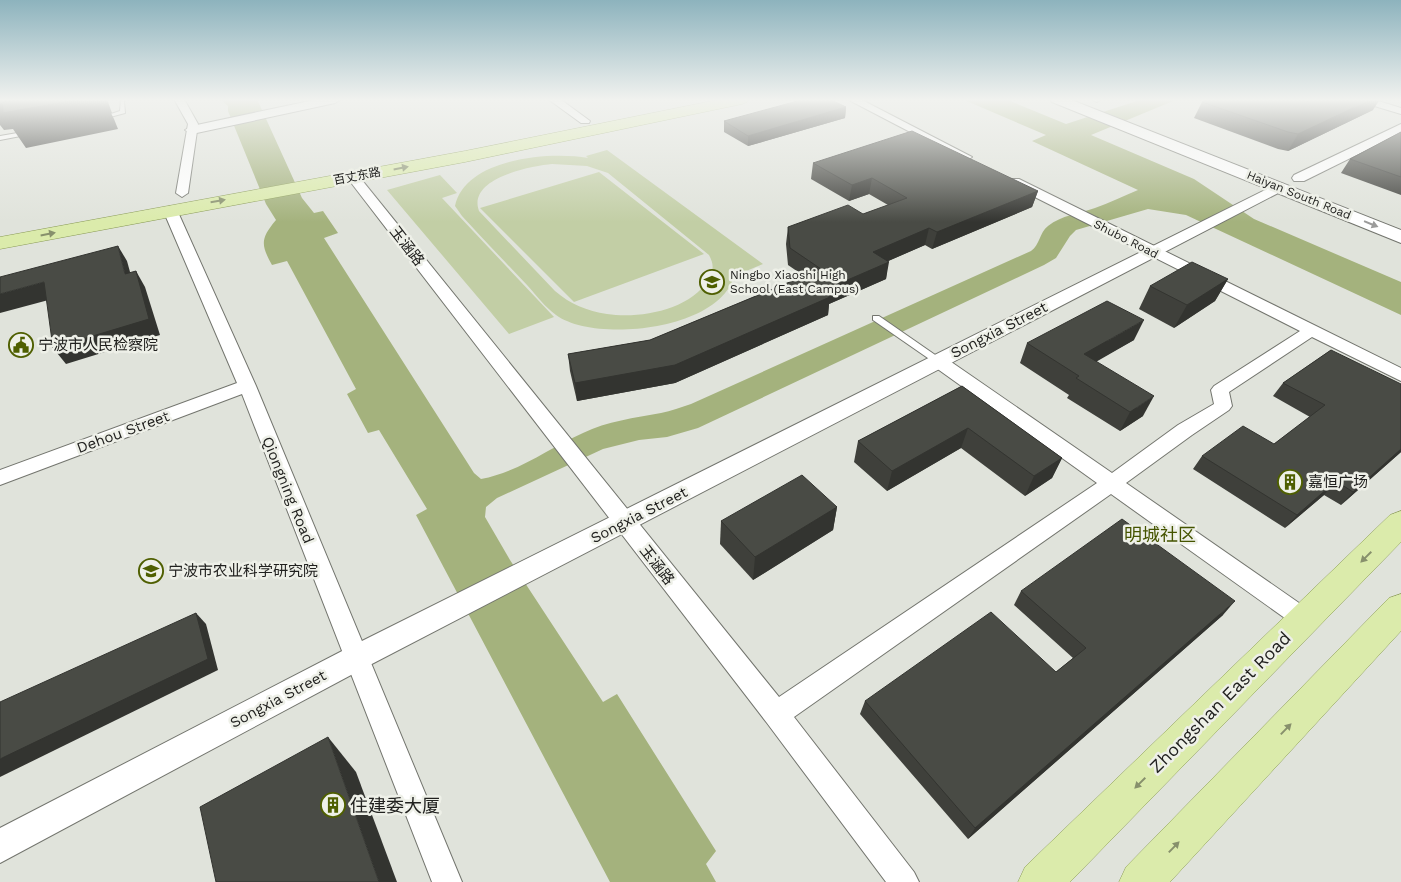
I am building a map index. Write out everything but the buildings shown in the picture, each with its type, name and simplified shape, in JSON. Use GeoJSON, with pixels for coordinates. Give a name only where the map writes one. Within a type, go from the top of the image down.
{"type":"FeatureCollection","features":[{"type":"Feature","properties":{"kind":"main road","name":"百丈东路"},"geometry":{"type":"LineString","coordinates":[[0,227],[478,140]]}},
{"type":"Feature","properties":{"kind":"main road","name":"百丈东路"},"geometry":{"type":"LineString","coordinates":[[0,243],[544,140]]}},
{"type":"Feature","properties":{"kind":"main road","name":"Haiyan South Road"},"geometry":{"type":"LineString","coordinates":[[1187,140],[1286,179],[1401,236]]}},
{"type":"Feature","properties":{"kind":"main road","name":"Haiyan South Road"},"geometry":{"type":"LineString","coordinates":[[1202,140],[1254,160]]}},
{"type":"Feature","properties":{"kind":"main road","name":"Haiyan South Road"},"geometry":{"type":"LineString","coordinates":[[1286,179],[1318,185]]}},
{"type":"Feature","properties":{"kind":"main road","name":"Zhongshan East Road"},"geometry":{"type":"LineString","coordinates":[[1040,882],[1401,523]]}},
{"type":"Feature","properties":{"kind":"main road"},"geometry":{"type":"LineString","coordinates":[[1141,882],[1401,608]]}},
{"type":"Feature","properties":{"kind":"street"},"geometry":{"type":"LineString","coordinates":[[182,193],[190,140]]}},
{"type":"Feature","properties":{"kind":"street"},"geometry":{"type":"LineString","coordinates":[[932,140],[975,162]]}},
{"type":"Feature","properties":{"kind":"street","name":"Songxia Street"},"geometry":{"type":"LineString","coordinates":[[0,846],[356,658],[624,523],[938,360],[1152,252],[1286,179],[1374,140]]}},
{"type":"Feature","properties":{"kind":"street","name":"Shubo Road"},"geometry":{"type":"LineString","coordinates":[[1002,175],[1401,376]]}},
{"type":"Feature","properties":{"kind":"street","name":"玉涵路"},"geometry":{"type":"LineString","coordinates":[[353,177],[776,714],[904,882]]}},
{"type":"Feature","properties":{"kind":"street","name":"Qiongning Road"},"geometry":{"type":"LineString","coordinates":[[170,210],[247,386],[447,882]]}},
{"type":"Feature","properties":{"kind":"street"},"geometry":{"type":"LineString","coordinates":[[776,714],[1112,483],[1185,430],[1223,406],[1220,390],[1311,331]]}},
{"type":"Feature","properties":{"kind":"street"},"geometry":{"type":"LineString","coordinates":[[938,360],[1304,619]]}},
{"type":"Feature","properties":{"kind":"street","name":"Dehou Street"},"geometry":{"type":"LineString","coordinates":[[0,478],[247,386]]}},
{"type":"Feature","properties":{"kind":"lane"},"geometry":{"type":"LineString","coordinates":[[876,318],[938,360]]}},
{"type":"Feature","properties":{"kind":"shaded area"},"geometry":{"type":"Polygon","coordinates":[[[240,140],[276,140],[302,198],[314,213],[323,211],[338,233],[324,238],[474,473],[481,479],[508,471],[592,429],[621,420],[665,412],[691,404],[1031,251],[1036,246],[1045,229],[1053,222],[1100,206],[1138,190],[1032,141],[1034,140],[1103,140],[1194,179],[1254,219],[1401,282],[1401,315],[1186,215],[1148,209],[1076,230],[1056,258],[1044,265],[698,428],[667,437],[639,440],[603,449],[497,498],[486,507],[485,517],[510,560],[603,702],[617,694],[716,851],[706,864],[716,882],[610,882],[416,515],[427,509],[379,430],[368,433],[347,394],[356,389],[287,261],[272,265],[268,258],[264,247],[265,237],[276,220],[266,204],[240,140]]]}},
{"type":"Feature","properties":{"kind":"shaded area"},"geometry":{"type":"Polygon","coordinates":[[[607,150],[763,264],[739,274],[735,271],[727,291],[709,307],[685,318],[657,326],[599,329],[575,324],[556,315],[544,305],[470,225],[455,206],[462,190],[475,177],[491,168],[511,161],[532,157],[572,156],[588,158],[586,156],[607,150]],[[552,164],[517,171],[503,176],[491,182],[482,190],[478,200],[479,211],[555,291],[567,300],[586,309],[600,313],[620,315],[649,313],[677,305],[689,299],[700,290],[712,271],[712,261],[709,255],[608,173],[587,166],[552,164]]]}},
{"type":"Feature","properties":{"kind":"shaded area"},"geometry":{"type":"Polygon","coordinates":[[[599,172],[704,254],[574,302],[480,208],[599,172]]]}},
{"type":"Feature","properties":{"kind":"shaded area"},"geometry":{"type":"Polygon","coordinates":[[[440,175],[457,193],[442,198],[554,317],[509,334],[387,190],[440,175]]]}},
{"type":"Feature","properties":{"kind":"place","name":"Ningbo Xiaoshi High School (East Campus)"},"geometry":{"type":"Point","coordinates":[712,282]}},
{"type":"Feature","properties":{"kind":"place","name":"宁波市人民检察院"},"geometry":{"type":"Point","coordinates":[21,345]}},
{"type":"Feature","properties":{"kind":"place","name":"嘉恒广场"},"geometry":{"type":"Point","coordinates":[1290,482]}},
{"type":"Feature","properties":{"kind":"place","name":"宁波市农业科学研究院"},"geometry":{"type":"Point","coordinates":[151,571]}},
{"type":"Feature","properties":{"kind":"place","name":"住建委大厦"},"geometry":{"type":"Point","coordinates":[333,805]}},
{"type":"Feature","properties":{"kind":"district","name":"明城社区"},"geometry":{"type":"Point","coordinates":[1160,534]}}]}
